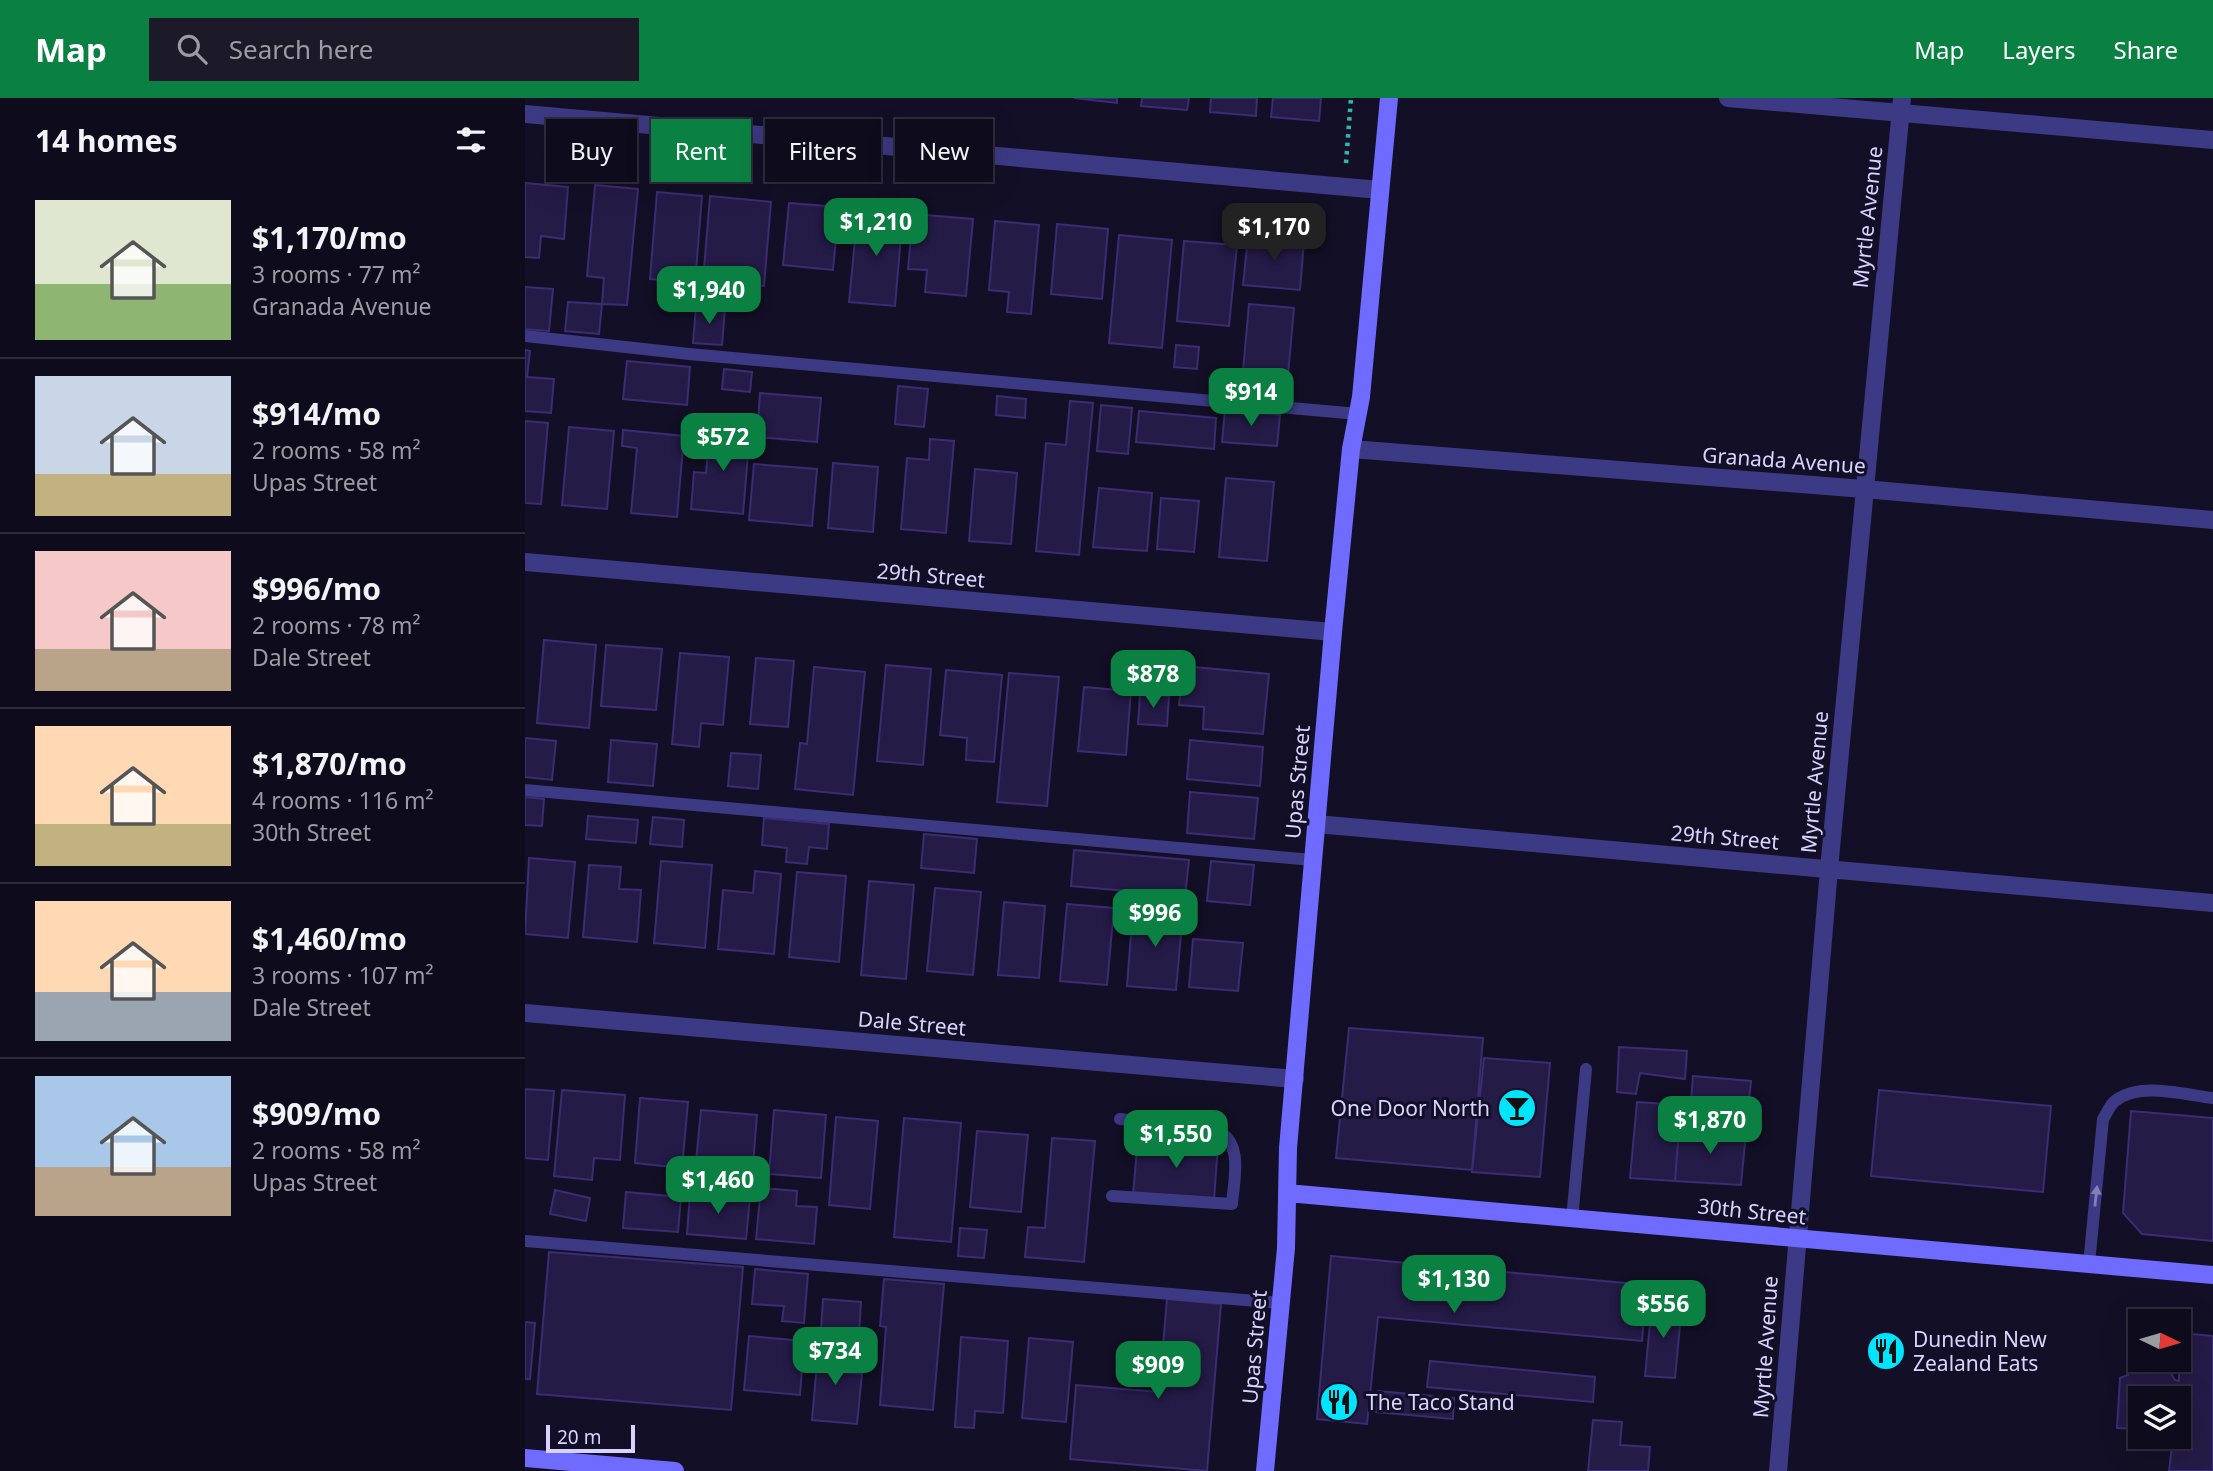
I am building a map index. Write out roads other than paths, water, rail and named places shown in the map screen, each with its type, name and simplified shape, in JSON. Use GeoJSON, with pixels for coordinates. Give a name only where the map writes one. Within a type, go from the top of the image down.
{"type":"FeatureCollection","features":[{"type":"Feature","properties":{"kind":"main road","name":"Upas Street"},"geometry":{"type":"LineString","coordinates":[[1265,1471],[1281,1303],[1287,1148],[1333,632],[1351,449],[1358,414],[1389,98]]}},
{"type":"Feature","properties":{"kind":"main road","name":"30th Street"},"geometry":{"type":"LineString","coordinates":[[1287,1193],[2213,1275]]}},
{"type":"Feature","properties":{"kind":"main road"},"geometry":{"type":"LineString","coordinates":[[525,1458],[675,1471]]}},
{"type":"Feature","properties":{"kind":"street"},"geometry":{"type":"LineString","coordinates":[[1728,98],[1901,106],[2213,140]]}},
{"type":"Feature","properties":{"kind":"street","name":"Myrtle Avenue"},"geometry":{"type":"LineString","coordinates":[[1778,1471],[1829,869],[1901,106]]}},
{"type":"Feature","properties":{"kind":"street"},"geometry":{"type":"LineString","coordinates":[[525,114],[1380,190]]}},
{"type":"Feature","properties":{"kind":"street","name":"Granada Avenue"},"geometry":{"type":"LineString","coordinates":[[1351,449],[1864,489],[2213,520]]}},
{"type":"Feature","properties":{"kind":"street","name":"29th Street"},"geometry":{"type":"LineString","coordinates":[[525,562],[1333,632]]}},
{"type":"Feature","properties":{"kind":"street","name":"29th Street"},"geometry":{"type":"LineString","coordinates":[[1316,824],[2213,903]]}},
{"type":"Feature","properties":{"kind":"street","name":"Dale Street"},"geometry":{"type":"LineString","coordinates":[[525,1013],[1294,1079]]}},
{"type":"Feature","properties":{"kind":"lane"},"geometry":{"type":"LineString","coordinates":[[525,336],[689,354],[1358,414]]}},
{"type":"Feature","properties":{"kind":"lane"},"geometry":{"type":"LineString","coordinates":[[525,790],[1313,860]]}},
{"type":"Feature","properties":{"kind":"lane"},"geometry":{"type":"LineString","coordinates":[[1572,1219],[1586,1069]]}},
{"type":"Feature","properties":{"kind":"lane"},"geometry":{"type":"LineString","coordinates":[[2089,1264],[2103,1119],[2114,1102],[2124,1096],[2149,1091],[2213,1098]]}},
{"type":"Feature","properties":{"kind":"lane"},"geometry":{"type":"LineString","coordinates":[[1112,1196],[1232,1204],[1235,1164],[1233,1145],[1224,1133],[1216,1129],[1120,1119]]}},
{"type":"Feature","properties":{"kind":"lane"},"geometry":{"type":"LineString","coordinates":[[525,1241],[1281,1303]]}},
{"type":"Feature","properties":{"kind":"place","name":"One Door North"},"geometry":{"type":"Point","coordinates":[1517,1108]}},
{"type":"Feature","properties":{"kind":"place","name":"Dunedin New Zealand Eats"},"geometry":{"type":"Point","coordinates":[1886,1351]}},
{"type":"Feature","properties":{"kind":"place","name":"The Taco Stand"},"geometry":{"type":"Point","coordinates":[1339,1402]}}]}
